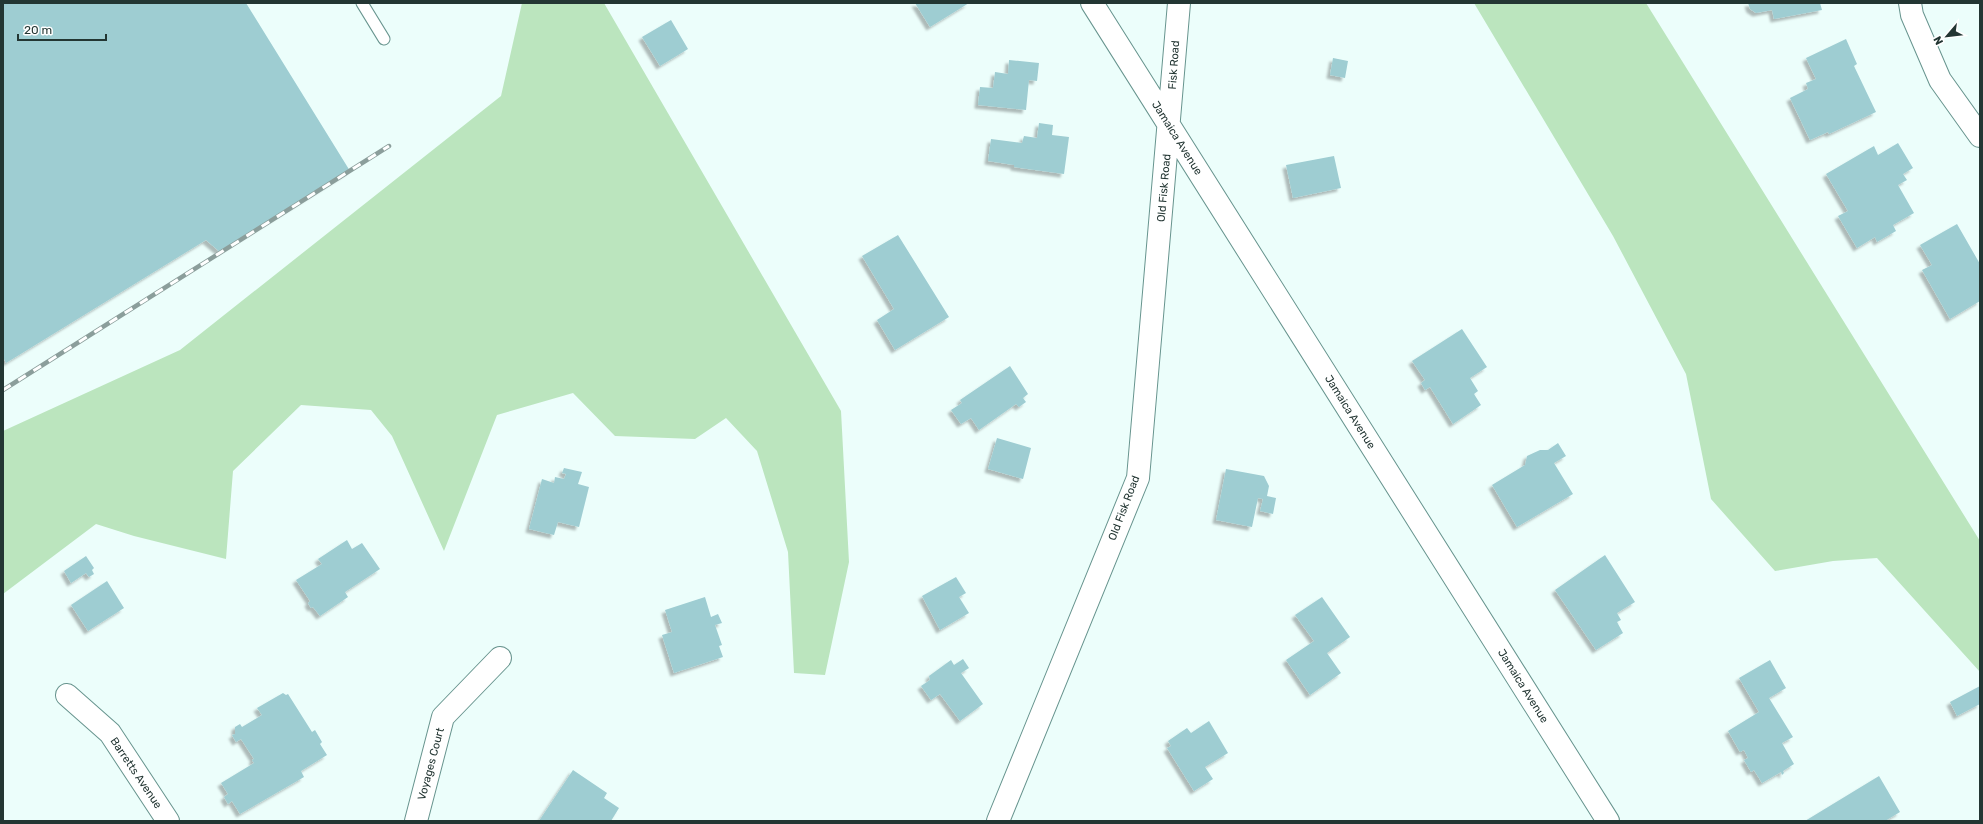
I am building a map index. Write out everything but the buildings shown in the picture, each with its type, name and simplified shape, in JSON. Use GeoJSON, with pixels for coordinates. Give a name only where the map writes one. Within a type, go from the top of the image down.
{"type":"FeatureCollection","features":[{"type":"Feature","properties":{"kind":"street","name":"Jamaica Avenue"},"geometry":{"type":"LineString","coordinates":[[1092,3],[1608,821]]}},
{"type":"Feature","properties":{"kind":"street","name":"Fisk Road"},"geometry":{"type":"LineString","coordinates":[[1169,126],[1179,3]]}},
{"type":"Feature","properties":{"kind":"street"},"geometry":{"type":"LineString","coordinates":[[1910,3],[1912,16],[1940,80],[1980,136]]}},
{"type":"Feature","properties":{"kind":"street","name":"Old Fisk Road"},"geometry":{"type":"LineString","coordinates":[[998,821],[1138,478],[1169,126]]}},
{"type":"Feature","properties":{"kind":"street","name":"Voyages Court"},"geometry":{"type":"LineString","coordinates":[[416,821],[443,717],[500,658]]}},
{"type":"Feature","properties":{"kind":"street","name":"Barretts Avenue"},"geometry":{"type":"LineString","coordinates":[[67,696],[110,733],[168,821]]}},
{"type":"Feature","properties":{"kind":"lane"},"geometry":{"type":"LineString","coordinates":[[362,3],[384,39]]}},
{"type":"Feature","properties":{"kind":"green space"},"geometry":{"type":"Polygon","coordinates":[[[522,3],[604,3],[841,411],[849,562],[825,675],[794,673],[788,552],[757,451],[726,418],[695,439],[615,436],[573,393],[497,415],[444,551],[392,436],[371,410],[301,405],[233,471],[226,559],[134,536],[96,524],[3,594],[3,431],[180,350],[501,96],[522,3]]]}},
{"type":"Feature","properties":{"kind":"green space"},"geometry":{"type":"Polygon","coordinates":[[[1474,3],[1646,3],[1980,541],[1980,672],[1877,558],[1833,561],[1775,571],[1711,499],[1686,374],[1613,236],[1474,3]]]}},
{"type":"Feature","properties":{"kind":"railway"},"geometry":{"type":"LineString","coordinates":[[3,390],[389,146]]}}]}
